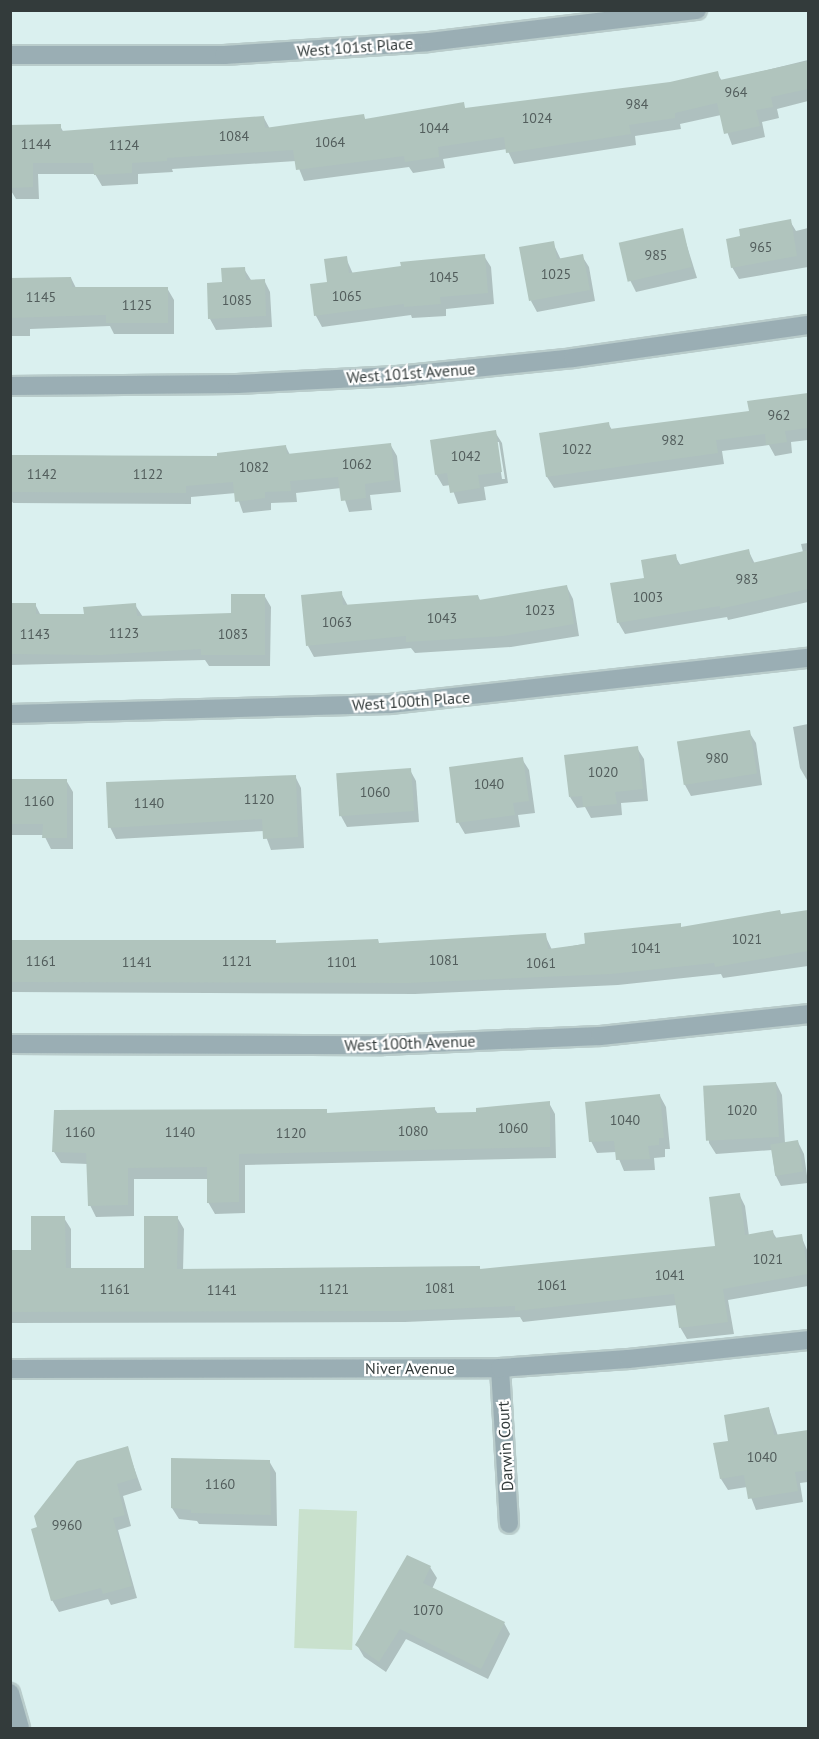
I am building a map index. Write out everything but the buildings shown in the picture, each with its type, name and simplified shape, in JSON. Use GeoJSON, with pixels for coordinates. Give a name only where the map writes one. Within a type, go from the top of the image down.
{"type":"FeatureCollection","features":[{"type":"Feature","properties":{"kind":"street","name":"West 101st Place"},"geometry":{"type":"LineString","coordinates":[[10,55],[225,55],[428,42],[697,10]]}},
{"type":"Feature","properties":{"kind":"street","name":"West 101st Avenue"},"geometry":{"type":"LineString","coordinates":[[10,386],[237,384],[397,376],[573,358],[808,325]]}},
{"type":"Feature","properties":{"kind":"street","name":"West 100th Place"},"geometry":{"type":"LineString","coordinates":[[10,714],[390,704],[808,658]]}},
{"type":"Feature","properties":{"kind":"street","name":"West 100th Avenue"},"geometry":{"type":"LineString","coordinates":[[10,1044],[383,1045],[600,1036],[808,1014]]}},
{"type":"Feature","properties":{"kind":"street","name":"Niver Avenue"},"geometry":{"type":"LineString","coordinates":[[10,1368],[500,1368],[628,1359],[808,1340]]}},
{"type":"Feature","properties":{"kind":"street","name":"Darwin Court"},"geometry":{"type":"LineString","coordinates":[[500,1368],[509,1524]]}},
{"type":"Feature","properties":{"kind":"street"},"geometry":{"type":"LineString","coordinates":[[11,1695],[20,1728]]}},
{"type":"Feature","properties":{"kind":"green space"},"geometry":{"type":"Polygon","coordinates":[[[299,1509],[357,1511],[352,1650],[294,1648],[299,1509]]]}}]}
